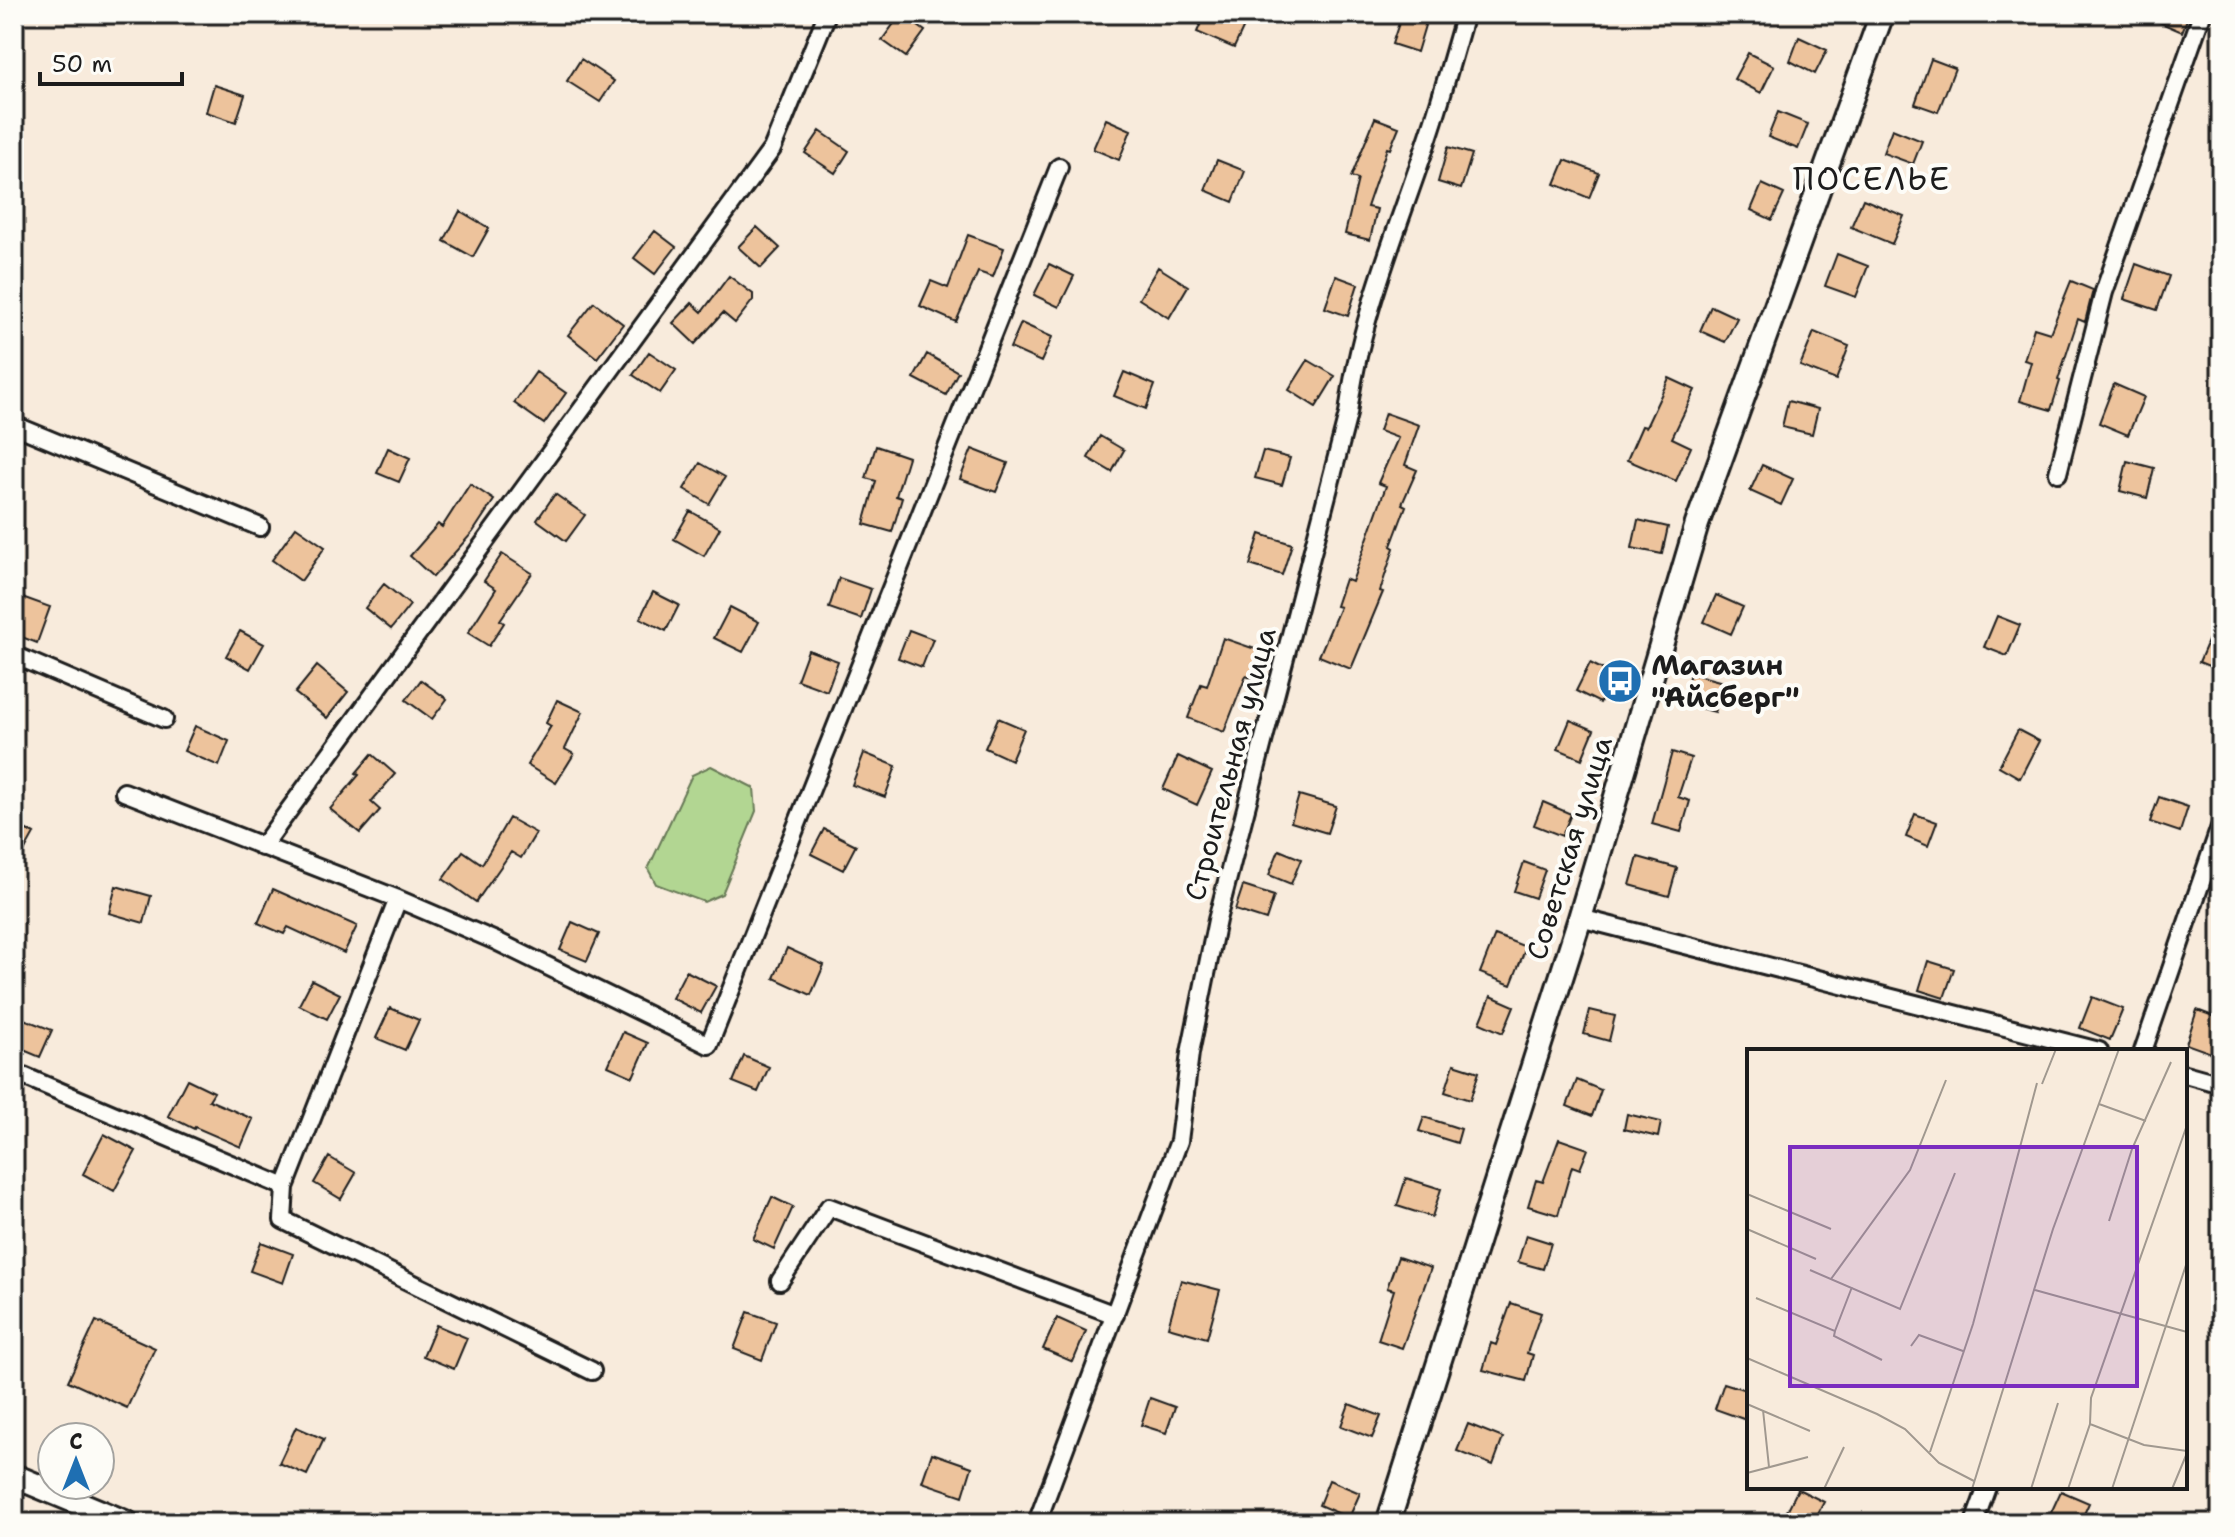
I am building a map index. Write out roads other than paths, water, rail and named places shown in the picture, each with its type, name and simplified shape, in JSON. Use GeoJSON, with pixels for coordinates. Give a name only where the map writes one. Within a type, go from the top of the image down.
{"type":"FeatureCollection","features":[{"type":"Feature","properties":{"kind":"main road","name":"Советская улица"},"geometry":{"type":"LineString","coordinates":[[1388,1523],[1580,918],[1697,524],[1882,14]]}},
{"type":"Feature","properties":{"kind":"main road"},"geometry":{"type":"LineString","coordinates":[[14,1476],[127,1523]]}},
{"type":"Feature","properties":{"kind":"street"},"geometry":{"type":"LineString","coordinates":[[262,847],[772,149],[827,14]]}},
{"type":"Feature","properties":{"kind":"street","name":"Строительная улица"},"geometry":{"type":"LineString","coordinates":[[1039,1523],[1179,1141],[1190,1053],[1217,920],[1348,414],[1356,366],[1380,276],[1434,120],[1465,14]]}},
{"type":"Feature","properties":{"kind":"street"},"geometry":{"type":"LineString","coordinates":[[2058,473],[2104,292],[2202,14]]}},
{"type":"Feature","properties":{"kind":"street"},"geometry":{"type":"LineString","coordinates":[[124,792],[398,899],[498,942],[709,1045],[1059,167]]}},
{"type":"Feature","properties":{"kind":"street"},"geometry":{"type":"LineString","coordinates":[[14,425],[260,527]]}},
{"type":"Feature","properties":{"kind":"street"},"geometry":{"type":"LineString","coordinates":[[14,655],[164,719]]}},
{"type":"Feature","properties":{"kind":"street"},"geometry":{"type":"LineString","coordinates":[[2144,1049],[2221,824]]}},
{"type":"Feature","properties":{"kind":"street"},"geometry":{"type":"LineString","coordinates":[[398,899],[285,1187],[283,1220],[592,1371]]}},
{"type":"Feature","properties":{"kind":"street"},"geometry":{"type":"LineString","coordinates":[[1580,918],[2091,1049]]}},
{"type":"Feature","properties":{"kind":"street"},"geometry":{"type":"LineString","coordinates":[[14,1072],[285,1187]]}},
{"type":"Feature","properties":{"kind":"street"},"geometry":{"type":"LineString","coordinates":[[2187,1075],[2221,1084]]}},
{"type":"Feature","properties":{"kind":"street"},"geometry":{"type":"LineString","coordinates":[[780,1281],[829,1207],[1115,1315]]}},
{"type":"Feature","properties":{"kind":"street"},"geometry":{"type":"LineString","coordinates":[[1974,1523],[1986,1489]]}},
{"type":"Feature","properties":{"kind":"place","name":"Магазин \"Айсберг\""},"geometry":{"type":"Point","coordinates":[1620,681]}},
{"type":"Feature","properties":{"kind":"district","name":"ПОСЕЛЬЕ"},"geometry":{"type":"Point","coordinates":[1872,178]}}]}
